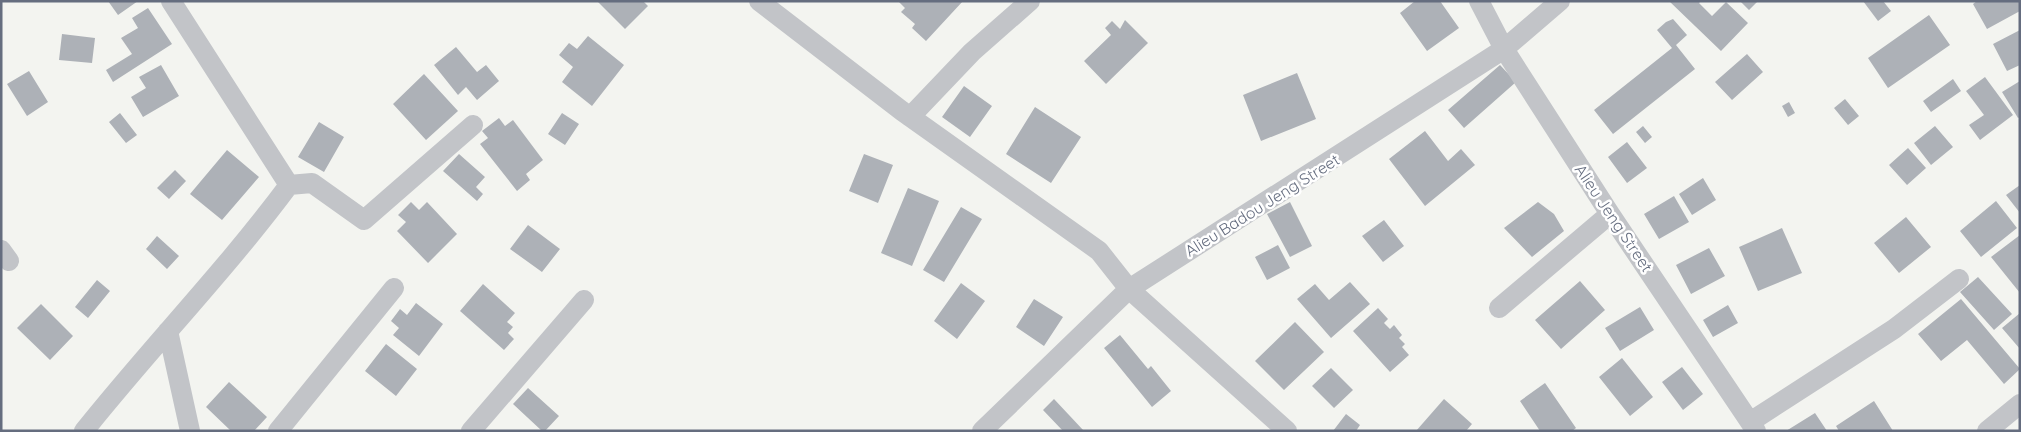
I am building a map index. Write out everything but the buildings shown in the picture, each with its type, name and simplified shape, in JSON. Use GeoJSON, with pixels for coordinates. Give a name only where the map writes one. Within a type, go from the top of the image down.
{"type":"FeatureCollection","features":[{"type":"Feature","properties":{"kind":"street"},"geometry":{"type":"LineString","coordinates":[[171,1],[289,185]]}},
{"type":"Feature","properties":{"kind":"street"},"geometry":{"type":"LineString","coordinates":[[759,1],[910,117],[1098,251],[1129,289],[1287,431]]}},
{"type":"Feature","properties":{"kind":"street"},"geometry":{"type":"LineString","coordinates":[[910,117],[972,52],[1030,1]]}},
{"type":"Feature","properties":{"kind":"street","name":"Alieu Jeng Street"},"geometry":{"type":"LineString","coordinates":[[1479,1],[1504,49],[1610,214],[1753,426]]}},
{"type":"Feature","properties":{"kind":"street","name":"Alieu Badou Jeng Street"},"geometry":{"type":"LineString","coordinates":[[982,431],[1129,289],[1504,49],[1560,1]]}},
{"type":"Feature","properties":{"kind":"street"},"geometry":{"type":"LineString","coordinates":[[84,431],[168,330],[248,241],[289,185],[312,183],[364,220],[473,125]]}},
{"type":"Feature","properties":{"kind":"street"},"geometry":{"type":"LineString","coordinates":[[1499,308],[1610,214]]}},
{"type":"Feature","properties":{"kind":"street"},"geometry":{"type":"LineString","coordinates":[[1753,426],[1894,329],[1960,279]]}},
{"type":"Feature","properties":{"kind":"street"},"geometry":{"type":"LineString","coordinates":[[278,431],[394,288]]}},
{"type":"Feature","properties":{"kind":"street"},"geometry":{"type":"LineString","coordinates":[[471,431],[584,300]]}},
{"type":"Feature","properties":{"kind":"street"},"geometry":{"type":"LineString","coordinates":[[168,330],[190,431]]}},
{"type":"Feature","properties":{"kind":"street"},"geometry":{"type":"LineString","coordinates":[[1987,431],[2020,404]]}}]}
